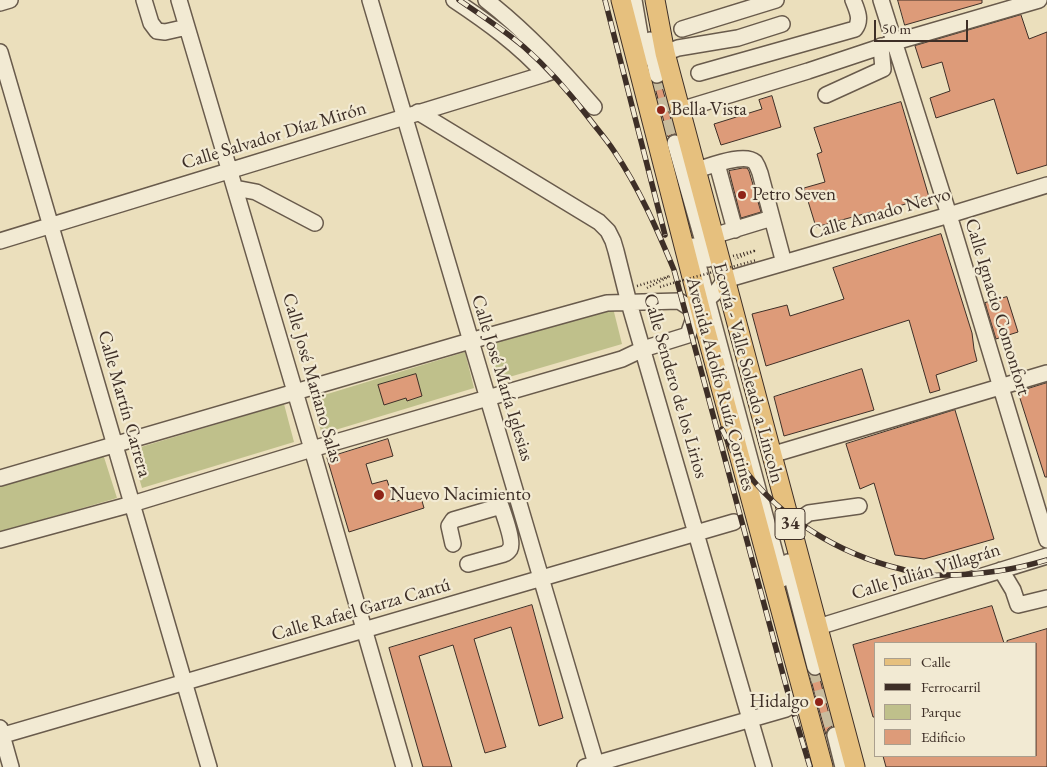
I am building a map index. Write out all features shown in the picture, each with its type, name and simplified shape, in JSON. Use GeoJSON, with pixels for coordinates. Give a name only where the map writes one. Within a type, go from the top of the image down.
{"type":"FeatureCollection","features":[{"type":"Feature","properties":{"kind":"main road","name":"Avenida Adolfo Ruíz Cortines"},"geometry":{"type":"LineString","coordinates":[[621,0],[709,298],[771,455],[855,767]]}},
{"type":"Feature","properties":{"kind":"main road","name":"Avenida Adolfo Ruíz Cortines"},"geometry":{"type":"LineString","coordinates":[[655,0],[664,53],[719,259],[709,298],[741,465],[823,767]]}},
{"type":"Feature","properties":{"kind":"street"},"geometry":{"type":"LineString","coordinates":[[0,3],[10,0]]}},
{"type":"Feature","properties":{"kind":"street"},"geometry":{"type":"LineString","coordinates":[[144,0],[151,23],[157,32],[187,27]]}},
{"type":"Feature","properties":{"kind":"street","name":"Calle José Mariano Salas"},"geometry":{"type":"LineString","coordinates":[[179,0],[404,767]]}},
{"type":"Feature","properties":{"kind":"street","name":"Calle José María Iglesias"},"geometry":{"type":"LineString","coordinates":[[370,0],[411,115],[470,341],[519,502],[593,766]]}},
{"type":"Feature","properties":{"kind":"street"},"geometry":{"type":"LineString","coordinates":[[454,0],[494,28],[546,74]]}},
{"type":"Feature","properties":{"kind":"street"},"geometry":{"type":"LineString","coordinates":[[486,0],[524,32],[560,68],[594,107]]}},
{"type":"Feature","properties":{"kind":"street"},"geometry":{"type":"LineString","coordinates":[[634,0],[652,76],[642,0]]}},
{"type":"Feature","properties":{"kind":"street"},"geometry":{"type":"LineString","coordinates":[[682,29],[776,0],[788,48]]}},
{"type":"Feature","properties":{"kind":"street"},"geometry":{"type":"LineString","coordinates":[[699,73],[855,30],[858,27],[859,18],[853,0]]}},
{"type":"Feature","properties":{"kind":"street","name":"Calle Ignacio Comonfort"},"geometry":{"type":"LineString","coordinates":[[881,0],[888,44],[949,215],[1047,540]]}},
{"type":"Feature","properties":{"kind":"street"},"geometry":{"type":"LineString","coordinates":[[680,110],[808,71],[888,44],[1039,0]]}},
{"type":"Feature","properties":{"kind":"street"},"geometry":{"type":"LineString","coordinates":[[664,53],[678,48],[738,38],[782,24]]}},
{"type":"Feature","properties":{"kind":"street"},"geometry":{"type":"LineString","coordinates":[[826,95],[883,69],[888,44]]}},
{"type":"Feature","properties":{"kind":"street","name":"Calle Martín Carrera"},"geometry":{"type":"LineString","coordinates":[[0,52],[209,767]]}},
{"type":"Feature","properties":{"kind":"street","name":"Calle Salvador Díaz Mirón"},"geometry":{"type":"LineString","coordinates":[[0,241],[546,74],[560,68]]}},
{"type":"Feature","properties":{"kind":"street","name":"Calle Sendero de los Lirios"},"geometry":{"type":"LineString","coordinates":[[411,115],[599,222],[613,241],[764,767]]}},
{"type":"Feature","properties":{"kind":"street","name":"Ecovía - Valle Soleado a Lincoln"},"geometry":{"type":"LineString","coordinates":[[671,144],[709,298],[811,668]]}},
{"type":"Feature","properties":{"kind":"street"},"geometry":{"type":"LineString","coordinates":[[696,170],[742,158],[754,162],[760,173],[784,263]]}},
{"type":"Feature","properties":{"kind":"street"},"geometry":{"type":"LineString","coordinates":[[717,164],[735,230]]}},
{"type":"Feature","properties":{"kind":"street","name":"Calle Amado Nervo"},"geometry":{"type":"LineString","coordinates":[[709,298],[784,263],[1047,184]]}},
{"type":"Feature","properties":{"kind":"street"},"geometry":{"type":"LineString","coordinates":[[235,188],[256,192],[315,223]]}},
{"type":"Feature","properties":{"kind":"street"},"geometry":{"type":"LineString","coordinates":[[713,236],[772,218]]}},
{"type":"Feature","properties":{"kind":"street"},"geometry":{"type":"LineString","coordinates":[[0,478],[628,296],[679,301],[709,298]]}},
{"type":"Feature","properties":{"kind":"street"},"geometry":{"type":"LineString","coordinates":[[0,540],[132,504],[607,364],[643,348],[688,335],[709,298]]}},
{"type":"Feature","properties":{"kind":"street"},"geometry":{"type":"LineString","coordinates":[[771,455],[1047,373]]}},
{"type":"Feature","properties":{"kind":"street"},"geometry":{"type":"LineString","coordinates":[[454,544],[449,526],[453,520],[519,502]]}},
{"type":"Feature","properties":{"kind":"street"},"geometry":{"type":"LineString","coordinates":[[468,564],[497,556],[508,552],[510,549],[510,538],[501,506]]}},
{"type":"Feature","properties":{"kind":"street"},"geometry":{"type":"LineString","coordinates":[[790,526],[809,513],[859,506]]}},
{"type":"Feature","properties":{"kind":"street","name":"Calle Rafael Garza Cantú"},"geometry":{"type":"LineString","coordinates":[[1,733],[365,630],[734,522]]}},
{"type":"Feature","properties":{"kind":"street","name":"Calle Julián Villagrán"},"geometry":{"type":"LineString","coordinates":[[818,627],[1047,556]]}},
{"type":"Feature","properties":{"kind":"street"},"geometry":{"type":"LineString","coordinates":[[1000,570],[1013,590],[1018,606],[1047,598]]}},
{"type":"Feature","properties":{"kind":"street"},"geometry":{"type":"LineString","coordinates":[[593,766],[786,709]]}},
{"type":"Feature","properties":{"kind":"street"},"geometry":{"type":"LineString","coordinates":[[1,733],[11,767]]}},
{"type":"Feature","properties":{"kind":"street"},"geometry":{"type":"LineString","coordinates":[[832,767],[829,736],[843,767]]}},
{"type":"Feature","properties":{"kind":"path"},"geometry":{"type":"LineString","coordinates":[[628,296],[670,276],[645,291],[757,260],[730,261],[754,251],[719,259]]}},
{"type":"Feature","properties":{"kind":"green space"},"geometry":{"type":"Polygon","coordinates":[[[613,308],[622,344],[499,380],[489,344],[613,308]]]}},
{"type":"Feature","properties":{"kind":"green space"},"geometry":{"type":"Polygon","coordinates":[[[465,352],[474,388],[322,434],[311,399],[465,352]]]}},
{"type":"Feature","properties":{"kind":"green space"},"geometry":{"type":"Polygon","coordinates":[[[284,404],[294,442],[142,488],[131,450],[284,404]]]}},
{"type":"Feature","properties":{"kind":"green space"},"geometry":{"type":"Polygon","coordinates":[[[103,454],[117,498],[0,532],[0,485],[103,454]]]}},
{"type":"Feature","properties":{"kind":"building"},"geometry":{"type":"Polygon","coordinates":[[[898,0],[982,0],[982,3],[905,25],[898,0]]]}},
{"type":"Feature","properties":{"kind":"building"},"geometry":{"type":"Polygon","coordinates":[[[1021,15],[1029,39],[1047,32],[1047,165],[1017,174],[994,99],[936,118],[930,98],[950,91],[942,62],[922,68],[915,46],[1021,15]]]}},
{"type":"Feature","properties":{"kind":"building"},"geometry":{"type":"Polygon","coordinates":[[[661,83],[675,134],[668,137],[654,84],[661,83]]]}},
{"type":"Feature","properties":{"kind":"building"},"geometry":{"type":"Polygon","coordinates":[[[772,96],[781,127],[721,145],[714,124],[762,109],[759,100],[772,96]]]}},
{"type":"Feature","properties":{"kind":"building"},"geometry":{"type":"Polygon","coordinates":[[[901,102],[929,197],[872,214],[871,212],[816,227],[804,188],[825,182],[817,154],[822,152],[814,128],[901,102]]]}},
{"type":"Feature","properties":{"kind":"building","name":"Petro Seven"},"geometry":{"type":"Polygon","coordinates":[[[747,168],[749,171],[761,212],[741,218],[729,171],[747,168]]]}},
{"type":"Feature","properties":{"kind":"building"},"geometry":{"type":"Polygon","coordinates":[[[941,234],[972,333],[977,361],[936,375],[940,390],[930,393],[909,320],[766,366],[752,314],[787,305],[790,316],[844,299],[833,268],[941,234]]]}},
{"type":"Feature","properties":{"kind":"building"},"geometry":{"type":"Polygon","coordinates":[[[1007,297],[1018,332],[996,339],[985,303],[1007,297]]]}},
{"type":"Feature","properties":{"kind":"building"},"geometry":{"type":"Polygon","coordinates":[[[862,369],[874,410],[784,436],[774,397],[862,369]]]}},
{"type":"Feature","properties":{"kind":"building"},"geometry":{"type":"Polygon","coordinates":[[[416,374],[422,396],[407,401],[406,398],[384,405],[378,385],[416,374]]]}},
{"type":"Feature","properties":{"kind":"building"},"geometry":{"type":"Polygon","coordinates":[[[1047,383],[1047,477],[1045,477],[1018,392],[1047,383]]]}},
{"type":"Feature","properties":{"kind":"building"},"geometry":{"type":"Polygon","coordinates":[[[955,410],[994,539],[924,559],[895,555],[874,483],[860,489],[846,444],[955,410]]]}},
{"type":"Feature","properties":{"kind":"building","name":"Nuevo Nacimiento"},"geometry":{"type":"Polygon","coordinates":[[[388,439],[393,456],[366,464],[372,484],[387,480],[394,502],[420,494],[424,508],[349,532],[327,458],[388,439]]]}},
{"type":"Feature","properties":{"kind":"building"},"geometry":{"type":"Polygon","coordinates":[[[532,605],[563,718],[539,726],[511,627],[474,639],[506,747],[485,753],[453,645],[419,656],[452,767],[423,767],[389,648],[532,605]]]}},
{"type":"Feature","properties":{"kind":"building"},"geometry":{"type":"Polygon","coordinates":[[[992,606],[1004,642],[874,642],[874,717],[853,645],[992,606]]]}},
{"type":"Feature","properties":{"kind":"building"},"geometry":{"type":"Polygon","coordinates":[[[1047,629],[1047,767],[886,767],[883,757],[1037,757],[1037,642],[1007,641],[1047,629]]]}},
{"type":"Feature","properties":{"kind":"building"},"geometry":{"type":"Polygon","coordinates":[[[810,675],[819,675],[832,726],[826,734],[810,675]]]}},
{"type":"Feature","properties":{"kind":"tunnel"},"geometry":{"type":"LineString","coordinates":[[657,75],[675,143]]}},
{"type":"Feature","properties":{"kind":"tunnel"},"geometry":{"type":"LineString","coordinates":[[815,667],[835,735]]}},
{"type":"Feature","properties":{"kind":"railway"},"geometry":{"type":"LineString","coordinates":[[459,0],[524,47],[566,89],[614,151],[632,179],[654,224],[674,270],[791,704],[810,767]]}},
{"type":"Feature","properties":{"kind":"railway"},"geometry":{"type":"LineString","coordinates":[[605,0],[665,235]]}},
{"type":"Feature","properties":{"kind":"railway"},"geometry":{"type":"LineString","coordinates":[[722,429],[739,462],[757,485],[774,502],[812,531],[833,544],[855,554],[918,574],[928,575],[997,571],[1047,560]]}},
{"type":"Feature","properties":{"kind":"place","name":"Bella Vista"},"geometry":{"type":"Point","coordinates":[661,110]}},
{"type":"Feature","properties":{"kind":"place","name":"Petro Seven"},"geometry":{"type":"Point","coordinates":[742,195]}},
{"type":"Feature","properties":{"kind":"place","name":"Nuevo Nacimiento"},"geometry":{"type":"Point","coordinates":[379,495]}},
{"type":"Feature","properties":{"kind":"place","name":"Hidalgo"},"geometry":{"type":"Point","coordinates":[819,702]}}]}
